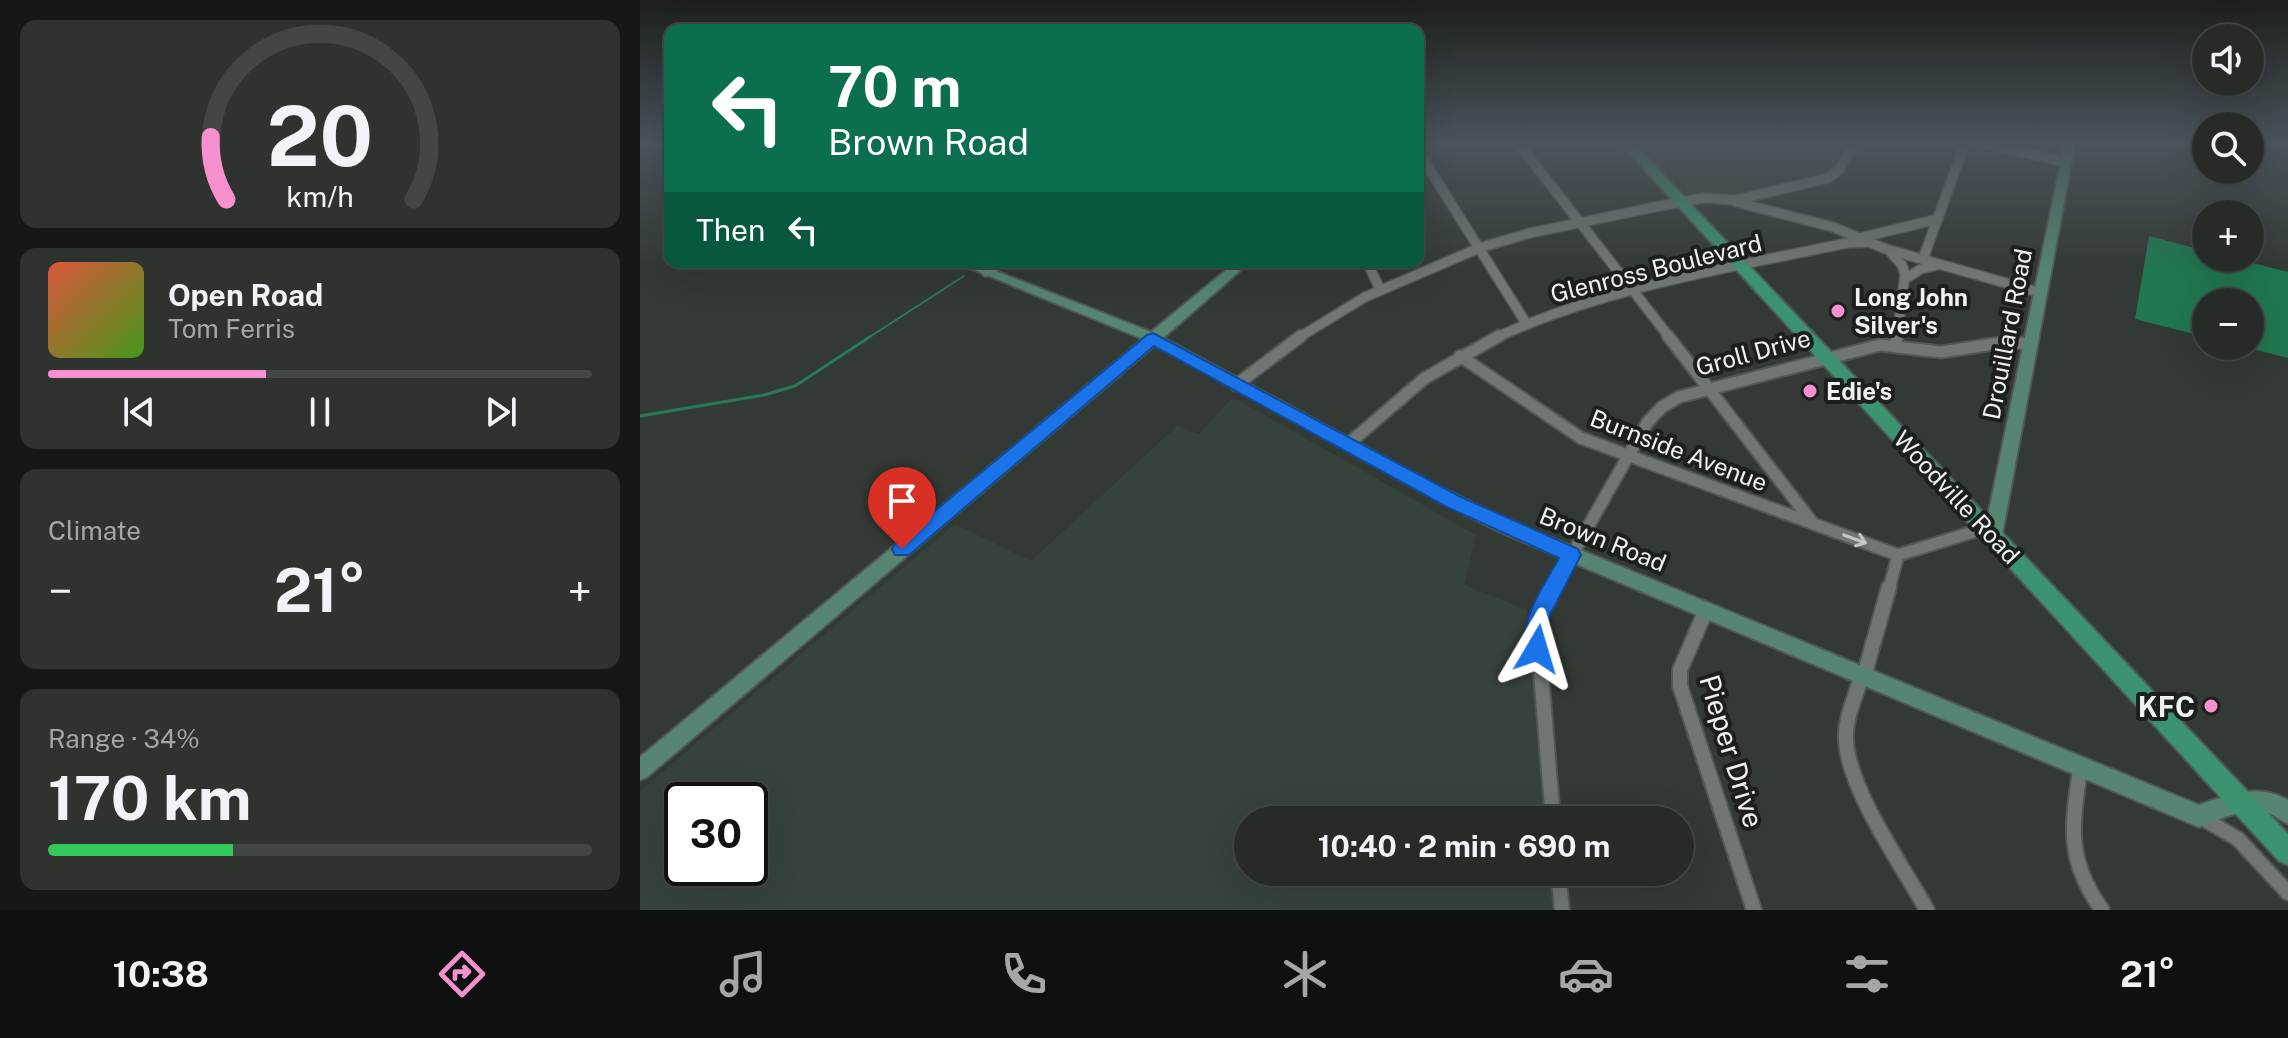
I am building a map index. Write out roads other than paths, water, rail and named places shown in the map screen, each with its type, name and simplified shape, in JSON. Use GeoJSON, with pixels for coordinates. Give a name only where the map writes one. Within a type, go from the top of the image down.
{"type":"FeatureCollection","features":[{"type":"Feature","properties":{"kind":"main road","name":"Woodville Road"},"geometry":{"type":"LineString","coordinates":[[1666,185],[2288,852]]}},
{"type":"Feature","properties":{"kind":"street"},"geometry":{"type":"LineString","coordinates":[[1440,185],[1526,323]]}},
{"type":"Feature","properties":{"kind":"street"},"geometry":{"type":"LineString","coordinates":[[1550,185],[1812,523]]}},
{"type":"Feature","properties":{"kind":"street"},"geometry":{"type":"LineString","coordinates":[[1731,200],[1795,185]]}},
{"type":"Feature","properties":{"kind":"street"},"geometry":{"type":"LineString","coordinates":[[1923,259],[1950,185]]}},
{"type":"Feature","properties":{"kind":"street","name":"Drouillard Road"},"geometry":{"type":"LineString","coordinates":[[1989,532],[2062,185]]}},
{"type":"Feature","properties":{"kind":"street"},"geometry":{"type":"LineString","coordinates":[[1236,385],[1308,331],[1380,289],[1479,248],[1579,223],[1708,198],[1731,200],[1833,227],[1864,240],[1938,219]]}},
{"type":"Feature","properties":{"kind":"street","name":"Glenross Boulevard"},"geometry":{"type":"LineString","coordinates":[[1347,445],[1403,395],[1460,356],[1526,323],[1577,305],[1633,291],[1847,243],[1864,240],[2041,293]]}},
{"type":"Feature","properties":{"kind":"street"},"geometry":{"type":"LineString","coordinates":[[1886,249],[1902,265],[1905,279],[1896,344]]}},
{"type":"Feature","properties":{"kind":"street"},"geometry":{"type":"LineString","coordinates":[[1905,279],[1940,264]]}},
{"type":"Feature","properties":{"kind":"street","name":"Brown Road"},"geometry":{"type":"LineString","coordinates":[[984,268],[1153,338],[1467,509],[2080,769],[2199,816]]}},
{"type":"Feature","properties":{"kind":"street"},"geometry":{"type":"LineString","coordinates":[[640,770],[1237,268]]}},
{"type":"Feature","properties":{"kind":"street"},"geometry":{"type":"LineString","coordinates":[[1370,268],[1380,289]]}},
{"type":"Feature","properties":{"kind":"street","name":"Groll Drive"},"geometry":{"type":"LineString","coordinates":[[1552,806],[1537,625],[1542,607],[1628,455],[1647,423],[1662,407],[1683,395],[1880,345],[1896,344],[1948,352],[2007,342],[2030,344]]}},
{"type":"Feature","properties":{"kind":"street","name":"Burnside Avenue"},"geometry":{"type":"LineString","coordinates":[[1460,356],[1576,435],[1898,555]]}},
{"type":"Feature","properties":{"kind":"street"},"geometry":{"type":"LineString","coordinates":[[1927,910],[1859,786],[1848,757],[1846,735],[1898,555],[1989,532]]}},
{"type":"Feature","properties":{"kind":"street","name":"Pieper Drive"},"geometry":{"type":"LineString","coordinates":[[1706,610],[1680,670],[1680,686],[1754,910]]}},
{"type":"Feature","properties":{"kind":"street"},"geometry":{"type":"LineString","coordinates":[[2080,769],[2071,845],[2079,877],[2102,910]]}},
{"type":"Feature","properties":{"kind":"street"},"geometry":{"type":"LineString","coordinates":[[2199,816],[2242,802],[2267,800],[2288,813]]}},
{"type":"Feature","properties":{"kind":"street"},"geometry":{"type":"LineString","coordinates":[[2199,816],[2229,829],[2288,893]]}},
{"type":"Feature","properties":{"kind":"street"},"geometry":{"type":"LineString","coordinates":[[1559,886],[1562,910]]}},
{"type":"Feature","properties":{"kind":"waterway"},"geometry":{"type":"LineString","coordinates":[[868,338],[964,276]]}},
{"type":"Feature","properties":{"kind":"waterway"},"geometry":{"type":"LineString","coordinates":[[640,416],[764,395],[795,386],[871,336]]}},
{"type":"Feature","properties":{"kind":"place","name":"Long John Silver's"},"geometry":{"type":"Point","coordinates":[1838,311]}},
{"type":"Feature","properties":{"kind":"place","name":"Edie's"},"geometry":{"type":"Point","coordinates":[1810,391]}},
{"type":"Feature","properties":{"kind":"place","name":"KFC"},"geometry":{"type":"Point","coordinates":[2211,706]}}]}
